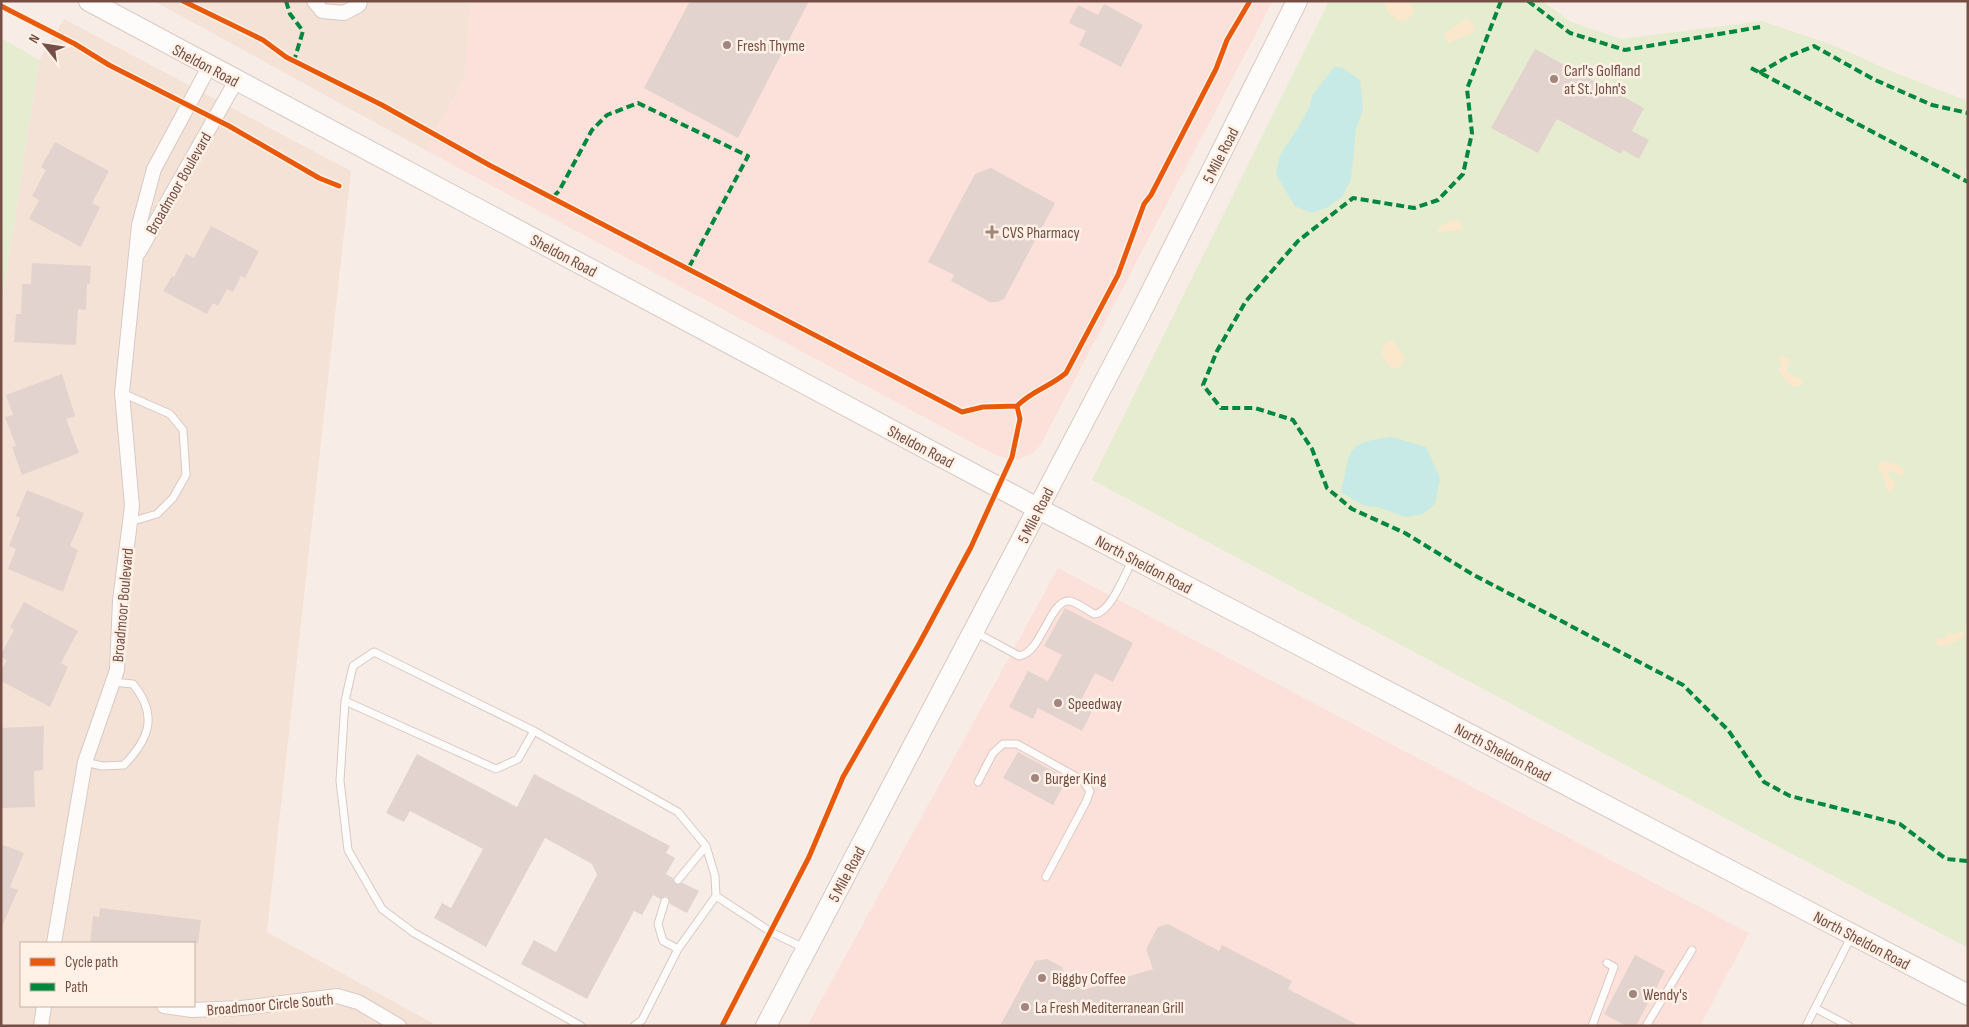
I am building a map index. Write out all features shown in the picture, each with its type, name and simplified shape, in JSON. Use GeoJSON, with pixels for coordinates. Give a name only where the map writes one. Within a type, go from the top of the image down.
{"type":"FeatureCollection","features":[{"type":"Feature","properties":{"kind":"main road","name":"Sheldon Road"},"geometry":{"type":"LineString","coordinates":[[90,1],[236,82],[1038,509]]}},
{"type":"Feature","properties":{"kind":"main road","name":"5 Mile Road"},"geometry":{"type":"LineString","coordinates":[[766,1026],[1138,318],[1296,1]]}},
{"type":"Feature","properties":{"kind":"main road","name":"North Sheldon Road"},"geometry":{"type":"LineString","coordinates":[[1038,509],[1968,995]]}},
{"type":"Feature","properties":{"kind":"street"},"geometry":{"type":"LineString","coordinates":[[314,1],[322,11],[344,13],[359,5],[360,1]]}},
{"type":"Feature","properties":{"kind":"street","name":"Broadmoor Boulevard"},"geometry":{"type":"LineString","coordinates":[[54,942],[85,762],[117,670],[120,601],[132,506],[122,393],[139,225],[154,169],[209,67]]}},
{"type":"Feature","properties":{"kind":"street","name":"Broadmoor Boulevard"},"geometry":{"type":"LineString","coordinates":[[135,260],[236,82]]}},
{"type":"Feature","properties":{"kind":"street","name":"Broadmoor Circle South"},"geometry":{"type":"LineString","coordinates":[[171,1007],[192,1010],[242,1008],[337,996],[358,1002],[399,1026]]}},
{"type":"Feature","properties":{"kind":"street"},"geometry":{"type":"LineString","coordinates":[[41,1026],[44,1007]]}},
{"type":"Feature","properties":{"kind":"lane"},"geometry":{"type":"LineString","coordinates":[[122,393],[170,414],[183,430],[186,475],[173,498],[157,514],[130,522]]}},
{"type":"Feature","properties":{"kind":"lane"},"geometry":{"type":"LineString","coordinates":[[974,632],[1019,656],[1026,654],[1035,644],[1055,611],[1064,602],[1071,601],[1094,614],[1102,613],[1109,604],[1133,558]]}},
{"type":"Feature","properties":{"kind":"lane"},"geometry":{"type":"LineString","coordinates":[[581,1026],[414,933],[382,910],[348,850],[340,781],[345,701],[353,666],[374,652],[534,731],[678,812],[706,846],[715,876],[716,896],[678,949],[642,1020],[634,1026]]}},
{"type":"Feature","properties":{"kind":"lane"},"geometry":{"type":"LineString","coordinates":[[85,762],[102,766],[124,766],[136,753],[147,733],[148,712],[143,696],[133,684],[113,682]]}},
{"type":"Feature","properties":{"kind":"lane"},"geometry":{"type":"LineString","coordinates":[[345,701],[496,769],[518,759],[534,731]]}},
{"type":"Feature","properties":{"kind":"lane"},"geometry":{"type":"LineString","coordinates":[[978,782],[993,753],[1003,744],[1017,744],[1082,780],[1090,791],[1046,877]]}},
{"type":"Feature","properties":{"kind":"lane"},"geometry":{"type":"LineString","coordinates":[[678,880],[706,846]]}},
{"type":"Feature","properties":{"kind":"lane"},"geometry":{"type":"LineString","coordinates":[[716,896],[771,932],[806,949]]}},
{"type":"Feature","properties":{"kind":"lane"},"geometry":{"type":"LineString","coordinates":[[666,902],[658,924],[663,940],[678,949]]}},
{"type":"Feature","properties":{"kind":"lane"},"geometry":{"type":"LineString","coordinates":[[1806,1026],[1852,935]]}},
{"type":"Feature","properties":{"kind":"lane"},"geometry":{"type":"LineString","coordinates":[[1646,1026],[1692,950]]}},
{"type":"Feature","properties":{"kind":"lane"},"geometry":{"type":"LineString","coordinates":[[1592,1026],[1614,967],[1607,963]]}},
{"type":"Feature","properties":{"kind":"lane"},"geometry":{"type":"LineString","coordinates":[[1815,1008],[1849,1026]]}},
{"type":"Feature","properties":{"kind":"shaded area"},"geometry":{"type":"Polygon","coordinates":[[[154,1],[470,1],[465,77],[425,150],[154,1]]]}},
{"type":"Feature","properties":{"kind":"shaded area"},"geometry":{"type":"Polygon","coordinates":[[[470,1],[1273,1],[1040,446],[1032,454],[1015,460],[995,455],[425,150],[465,77],[470,1]]]}},
{"type":"Feature","properties":{"kind":"shaded area"},"geometry":{"type":"Polygon","coordinates":[[[64,19],[351,171],[267,932],[438,1026],[1,1026],[1,309],[39,60],[64,19]]]}},
{"type":"Feature","properties":{"kind":"shaded area"},"geometry":{"type":"Polygon","coordinates":[[[1058,568],[1749,933],[1700,1026],[807,1026],[1058,568]]]}},
{"type":"Feature","properties":{"kind":"green space"},"geometry":{"type":"Polygon","coordinates":[[[1329,1],[1543,1],[1571,22],[1621,39],[1762,21],[1833,45],[1893,72],[1968,101],[1968,948],[1092,480],[1329,1]]]}},
{"type":"Feature","properties":{"kind":"green space"},"geometry":{"type":"Polygon","coordinates":[[[1,38],[39,60],[1,309],[1,38]]]}},
{"type":"Feature","properties":{"kind":"sand"},"geometry":{"type":"Polygon","coordinates":[[[1385,1],[1406,1],[1413,6],[1414,13],[1405,21],[1398,21],[1387,11],[1385,1]]]}},
{"type":"Feature","properties":{"kind":"sand"},"geometry":{"type":"Polygon","coordinates":[[[1467,18],[1472,22],[1475,29],[1472,34],[1448,43],[1444,34],[1467,18]]]}},
{"type":"Feature","properties":{"kind":"sand"},"geometry":{"type":"Polygon","coordinates":[[[1453,220],[1461,221],[1462,230],[1438,232],[1439,227],[1453,220]]]}},
{"type":"Feature","properties":{"kind":"sand"},"geometry":{"type":"Polygon","coordinates":[[[1388,341],[1393,341],[1405,357],[1400,367],[1392,368],[1382,354],[1383,347],[1388,341]]]}},
{"type":"Feature","properties":{"kind":"sand"},"geometry":{"type":"Polygon","coordinates":[[[1781,356],[1790,359],[1786,371],[1795,377],[1801,378],[1802,383],[1798,387],[1791,386],[1778,371],[1782,362],[1778,359],[1781,356]]]}},
{"type":"Feature","properties":{"kind":"sand"},"geometry":{"type":"Polygon","coordinates":[[[1880,462],[1892,462],[1903,468],[1904,473],[1901,476],[1891,471],[1888,472],[1888,475],[1895,482],[1895,486],[1888,493],[1882,473],[1878,469],[1880,462]]]}},
{"type":"Feature","properties":{"kind":"sand"},"geometry":{"type":"Polygon","coordinates":[[[1963,630],[1964,634],[1958,641],[1941,647],[1936,643],[1937,637],[1943,639],[1948,633],[1956,634],[1963,630]]]}},
{"type":"Feature","properties":{"kind":"water"},"geometry":{"type":"Polygon","coordinates":[[[1334,67],[1343,68],[1360,80],[1363,110],[1356,129],[1351,179],[1342,197],[1328,207],[1312,213],[1295,206],[1276,174],[1280,155],[1310,106],[1312,96],[1334,67]]]}},
{"type":"Feature","properties":{"kind":"water"},"geometry":{"type":"Polygon","coordinates":[[[1392,437],[1426,447],[1440,478],[1435,504],[1423,514],[1405,517],[1378,507],[1365,506],[1341,492],[1352,451],[1364,442],[1392,437]]]}},
{"type":"Feature","properties":{"kind":"building","name":"Fresh Thyme"},"geometry":{"type":"Polygon","coordinates":[[[690,1],[809,1],[738,138],[644,88],[690,1]]]}},
{"type":"Feature","properties":{"kind":"building"},"geometry":{"type":"Polygon","coordinates":[[[1104,4],[1143,25],[1121,67],[1079,45],[1086,31],[1069,23],[1078,5],[1098,15],[1104,4]]]}},
{"type":"Feature","properties":{"kind":"building","name":"Carl's Golfland at St. John's"},"geometry":{"type":"Polygon","coordinates":[[[1535,49],[1644,108],[1632,131],[1649,140],[1639,159],[1623,150],[1621,154],[1557,119],[1538,153],[1491,128],[1535,49]]]}},
{"type":"Feature","properties":{"kind":"building"},"geometry":{"type":"Polygon","coordinates":[[[55,142],[109,171],[92,203],[100,207],[81,247],[29,219],[39,200],[32,196],[46,170],[41,167],[55,142]]]}},
{"type":"Feature","properties":{"kind":"building","name":"CVS Pharmacy"},"geometry":{"type":"Polygon","coordinates":[[[991,168],[1055,203],[1004,299],[997,302],[990,302],[951,281],[954,275],[928,262],[975,174],[991,168]]]}},
{"type":"Feature","properties":{"kind":"building"},"geometry":{"type":"Polygon","coordinates":[[[211,226],[259,251],[245,278],[241,276],[233,292],[227,289],[218,306],[213,303],[207,314],[163,291],[172,276],[174,277],[186,254],[194,258],[211,226]]]}},
{"type":"Feature","properties":{"kind":"building"},"geometry":{"type":"Polygon","coordinates":[[[32,263],[91,266],[90,284],[87,284],[86,310],[78,309],[76,345],[14,342],[16,314],[21,314],[22,284],[31,284],[32,263]]]}},
{"type":"Feature","properties":{"kind":"building"},"geometry":{"type":"Polygon","coordinates":[[[62,374],[75,416],[66,419],[79,453],[22,475],[12,447],[16,446],[5,417],[13,415],[6,395],[62,374]]]}},
{"type":"Feature","properties":{"kind":"building"},"geometry":{"type":"Polygon","coordinates":[[[27,490],[84,513],[70,546],[78,550],[63,592],[8,569],[16,549],[9,546],[20,518],[16,516],[27,490]]]}},
{"type":"Feature","properties":{"kind":"building"},"geometry":{"type":"Polygon","coordinates":[[[24,602],[78,631],[61,663],[68,667],[50,707],[1,681],[1,671],[7,660],[1,657],[1,654],[14,630],[10,627],[24,602]]]}},
{"type":"Feature","properties":{"kind":"building"},"geometry":{"type":"Polygon","coordinates":[[[1065,608],[1133,643],[1113,682],[1095,673],[1082,698],[1095,705],[1082,731],[1038,708],[1033,719],[1009,707],[1028,671],[1048,681],[1062,655],[1044,646],[1065,608]]]}},
{"type":"Feature","properties":{"kind":"building"},"geometry":{"type":"Polygon","coordinates":[[[44,726],[43,770],[34,771],[35,807],[1,808],[1,728],[44,726]]]}},
{"type":"Feature","properties":{"kind":"building","name":"Burger King"},"geometry":{"type":"Polygon","coordinates":[[[1018,752],[1067,779],[1053,805],[1003,778],[1018,752]]]}},
{"type":"Feature","properties":{"kind":"building"},"geometry":{"type":"Polygon","coordinates":[[[417,754],[517,807],[534,774],[670,846],[666,853],[675,858],[666,874],[673,878],[675,884],[683,883],[699,891],[687,913],[670,904],[667,896],[660,899],[653,895],[642,915],[634,911],[587,999],[521,964],[534,940],[556,952],[597,875],[592,864],[545,838],[486,947],[434,918],[442,903],[451,908],[483,849],[410,811],[404,822],[386,813],[417,754]]]}},
{"type":"Feature","properties":{"kind":"building"},"geometry":{"type":"Polygon","coordinates":[[[1,844],[24,853],[10,887],[18,890],[1,929],[1,844]]]}},
{"type":"Feature","properties":{"kind":"building"},"geometry":{"type":"Polygon","coordinates":[[[100,908],[201,920],[198,943],[90,942],[93,916],[99,917],[100,908]]]}},
{"type":"Feature","properties":{"kind":"building"},"geometry":{"type":"Polygon","coordinates":[[[1168,924],[1219,951],[1222,945],[1292,981],[1288,989],[1360,1026],[1000,1026],[1035,961],[1047,959],[1062,967],[1067,981],[1083,990],[1153,969],[1146,949],[1158,927],[1168,924]]]}},
{"type":"Feature","properties":{"kind":"building","name":"Wendy's"},"geometry":{"type":"Polygon","coordinates":[[[1635,955],[1665,971],[1636,1026],[1626,1026],[1604,1014],[1635,955]]]}},
{"type":"Feature","properties":{"kind":"marked path"},"geometry":{"type":"LineString","coordinates":[[286,1],[290,14],[303,31],[294,61]]}},
{"type":"Feature","properties":{"kind":"marked path"},"geometry":{"type":"LineString","coordinates":[[1501,1],[1467,89],[1472,133],[1463,174],[1438,200],[1414,208],[1353,198],[1298,241],[1246,301],[1217,351],[1203,385],[1221,408],[1255,408],[1293,420],[1312,449],[1327,488],[1352,509],[1405,533],[1472,574],[1683,685],[1728,730],[1764,782],[1790,796],[1900,824],[1946,859],[1968,861]]}},
{"type":"Feature","properties":{"kind":"marked path"},"geometry":{"type":"LineString","coordinates":[[1528,1],[1570,33],[1625,50],[1760,27]]}},
{"type":"Feature","properties":{"kind":"marked path"},"geometry":{"type":"LineString","coordinates":[[1759,73],[1787,57],[1814,46],[1873,79],[1932,105],[1968,113]]}},
{"type":"Feature","properties":{"kind":"marked path"},"geometry":{"type":"LineString","coordinates":[[1751,68],[1968,182]]}},
{"type":"Feature","properties":{"kind":"marked path"},"geometry":{"type":"LineString","coordinates":[[553,197],[559,191],[592,130],[607,115],[638,103],[748,156],[688,269]]}},
{"type":"Feature","properties":{"kind":"cycle path"},"geometry":{"type":"LineString","coordinates":[[183,1],[263,40],[286,57],[382,105],[491,166],[962,412],[983,407],[1017,406],[1029,396],[1066,373],[1118,275],[1144,204],[1151,195],[1216,69],[1227,40],[1250,1]]}},
{"type":"Feature","properties":{"kind":"cycle path"},"geometry":{"type":"LineString","coordinates":[[1,6],[75,44],[109,65],[229,126],[319,178],[339,186]]}},
{"type":"Feature","properties":{"kind":"cycle path"},"geometry":{"type":"LineString","coordinates":[[722,1026],[809,857],[843,777],[919,644],[971,547],[1012,457],[1020,419],[1017,406]]}},
{"type":"Feature","properties":{"kind":"place","name":"Fresh Thyme"},"geometry":{"type":"Point","coordinates":[727,45]}},
{"type":"Feature","properties":{"kind":"place","name":"Carl's Golfland at St. John's"},"geometry":{"type":"Point","coordinates":[1554,79]}},
{"type":"Feature","properties":{"kind":"place","name":"CVS Pharmacy"},"geometry":{"type":"Point","coordinates":[992,232]}},
{"type":"Feature","properties":{"kind":"place","name":"Speedway"},"geometry":{"type":"Point","coordinates":[1058,703]}},
{"type":"Feature","properties":{"kind":"place","name":"Burger King"},"geometry":{"type":"Point","coordinates":[1035,778]}},
{"type":"Feature","properties":{"kind":"place","name":"Biggby Coffee"},"geometry":{"type":"Point","coordinates":[1042,978]}},
{"type":"Feature","properties":{"kind":"place","name":"Wendy's"},"geometry":{"type":"Point","coordinates":[1633,994]}},
{"type":"Feature","properties":{"kind":"place","name":"La Fresh Mediterranean Grill"},"geometry":{"type":"Point","coordinates":[1025,1007]}}]}
